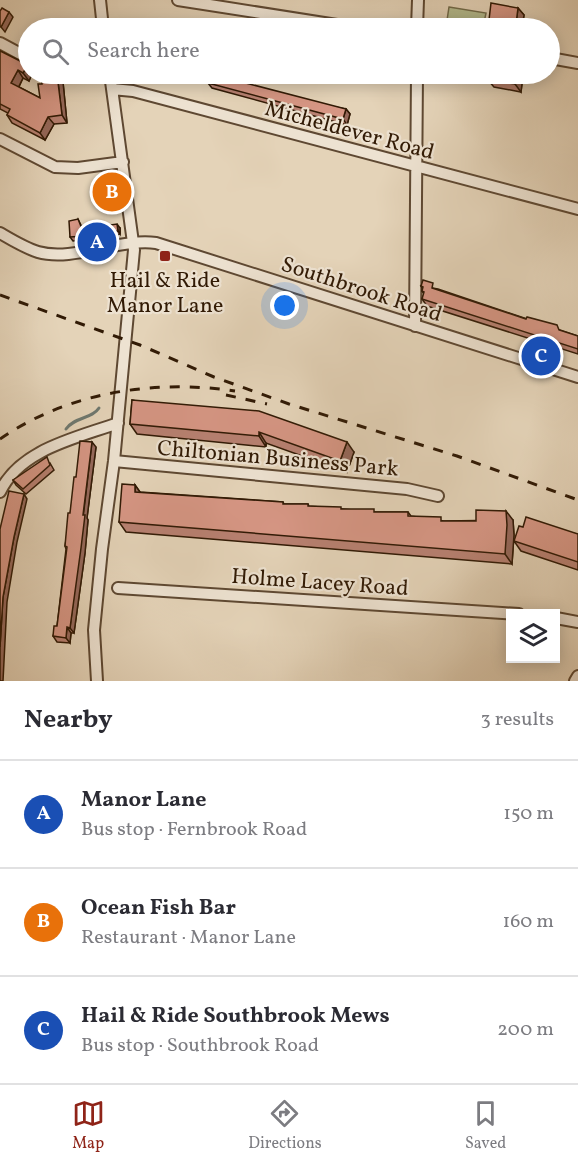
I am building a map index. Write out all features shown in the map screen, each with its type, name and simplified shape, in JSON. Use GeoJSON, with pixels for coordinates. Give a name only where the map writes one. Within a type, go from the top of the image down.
{"type":"FeatureCollection","features":[{"type":"Feature","properties":{"kind":"street"},"geometry":{"type":"LineString","coordinates":[[100,0],[103,18]]}},
{"type":"Feature","properties":{"kind":"street"},"geometry":{"type":"LineString","coordinates":[[178,0],[292,18]]}},
{"type":"Feature","properties":{"kind":"street"},"geometry":{"type":"LineString","coordinates":[[417,18],[418,0]]}},
{"type":"Feature","properties":{"kind":"street"},"geometry":{"type":"LineString","coordinates":[[0,42],[18,52]]}},
{"type":"Feature","properties":{"kind":"street"},"geometry":{"type":"LineString","coordinates":[[560,60],[578,63]]}},
{"type":"Feature","properties":{"kind":"street"},"geometry":{"type":"LineString","coordinates":[[97,681],[94,630],[118,423],[134,242],[111,84]]}},
{"type":"Feature","properties":{"kind":"street"},"geometry":{"type":"LineString","coordinates":[[415,326],[417,84]]}},
{"type":"Feature","properties":{"kind":"street","name":"Micheldever Road"},"geometry":{"type":"LineString","coordinates":[[112,89],[133,91],[578,209]]}},
{"type":"Feature","properties":{"kind":"street"},"geometry":{"type":"LineString","coordinates":[[0,139],[55,167],[78,168],[123,162]]}},
{"type":"Feature","properties":{"kind":"street","name":"Southbrook Road"},"geometry":{"type":"LineString","coordinates":[[0,233],[40,252],[55,254],[134,242],[156,243],[578,377]]}},
{"type":"Feature","properties":{"kind":"street"},"geometry":{"type":"LineString","coordinates":[[0,492],[6,479],[28,459],[61,443],[118,423]]}},
{"type":"Feature","properties":{"kind":"street","name":"Chiltonian Business Park"},"geometry":{"type":"LineString","coordinates":[[114,461],[407,489],[438,496]]}},
{"type":"Feature","properties":{"kind":"street","name":"Holme Lacey Road"},"geometry":{"type":"LineString","coordinates":[[118,588],[506,613]]}},
{"type":"Feature","properties":{"kind":"street"},"geometry":{"type":"LineString","coordinates":[[560,619],[578,622]]}},
{"type":"Feature","properties":{"kind":"street"},"geometry":{"type":"LineString","coordinates":[[574,681],[578,676]]}},
{"type":"Feature","properties":{"kind":"green space"},"geometry":{"type":"Polygon","coordinates":[[[449,7],[486,13],[485,18],[447,18],[449,7]]]}},
{"type":"Feature","properties":{"kind":"building"},"geometry":{"type":"Polygon","coordinates":[[[491,3],[518,8],[517,18],[489,18],[491,3]]]}},
{"type":"Feature","properties":{"kind":"building"},"geometry":{"type":"Polygon","coordinates":[[[2,8],[9,12],[1,27],[0,11],[2,8]]]}},
{"type":"Feature","properties":{"kind":"building"},"geometry":{"type":"Polygon","coordinates":[[[0,51],[18,60],[18,70],[11,83],[40,98],[38,84],[58,84],[62,115],[48,117],[40,133],[7,115],[10,109],[0,104],[0,51]]]}},
{"type":"Feature","properties":{"kind":"building"},"geometry":{"type":"Polygon","coordinates":[[[212,84],[250,84],[346,109],[343,119],[212,84]]]}},
{"type":"Feature","properties":{"kind":"building"},"geometry":{"type":"Polygon","coordinates":[[[78,219],[82,229],[117,224],[118,231],[70,237],[69,221],[78,219]]]}},
{"type":"Feature","properties":{"kind":"building"},"geometry":{"type":"Polygon","coordinates":[[[423,280],[433,283],[432,288],[526,319],[527,317],[557,325],[559,330],[578,336],[578,349],[422,299],[423,280]]]}},
{"type":"Feature","properties":{"kind":"building"},"geometry":{"type":"Polygon","coordinates":[[[132,400],[259,411],[347,442],[340,461],[259,432],[259,436],[130,424],[132,400]]]}},
{"type":"Feature","properties":{"kind":"building"},"geometry":{"type":"Polygon","coordinates":[[[80,441],[92,442],[81,548],[70,628],[67,627],[66,638],[53,636],[54,626],[57,626],[67,547],[65,546],[68,513],[70,513],[74,477],[76,477],[80,441]]]}},
{"type":"Feature","properties":{"kind":"building"},"geometry":{"type":"Polygon","coordinates":[[[47,457],[50,465],[23,489],[13,480],[47,457]]]}},
{"type":"Feature","properties":{"kind":"building"},"geometry":{"type":"Polygon","coordinates":[[[122,484],[135,485],[135,492],[308,504],[308,506],[341,507],[341,509],[374,509],[374,512],[408,512],[408,516],[441,517],[441,521],[476,521],[476,510],[506,511],[505,554],[119,522],[122,484]]]}},
{"type":"Feature","properties":{"kind":"building"},"geometry":{"type":"Polygon","coordinates":[[[9,491],[24,494],[3,597],[0,647],[0,529],[9,491]]]}},
{"type":"Feature","properties":{"kind":"building"},"geometry":{"type":"Polygon","coordinates":[[[526,517],[578,534],[578,562],[514,541],[519,526],[523,527],[526,517]]]}},
{"type":"Feature","properties":{"kind":"waterway"},"geometry":{"type":"LineString","coordinates":[[66,429],[99,408]]}},
{"type":"Feature","properties":{"kind":"railway"},"geometry":{"type":"LineString","coordinates":[[0,295],[140,345],[214,377],[289,404],[457,456],[578,500]]}},
{"type":"Feature","properties":{"kind":"railway"},"geometry":{"type":"LineString","coordinates":[[0,439],[54,410],[113,393],[174,387],[235,391]]}},
{"type":"Feature","properties":{"kind":"railway"},"geometry":{"type":"LineString","coordinates":[[226,395],[267,404]]}},
{"type":"Feature","properties":{"kind":"place","name":"Ocean Fish Bar"},"geometry":{"type":"Point","coordinates":[112,192]}},
{"type":"Feature","properties":{"kind":"place","name":"Manor Lane"},"geometry":{"type":"Point","coordinates":[97,242]}},
{"type":"Feature","properties":{"kind":"place","name":"Hail & Ride Manor Lane"},"geometry":{"type":"Point","coordinates":[165,256]}},
{"type":"Feature","properties":{"kind":"place","name":"Hail & Ride Southbrook Mews"},"geometry":{"type":"Point","coordinates":[541,356]}}]}
